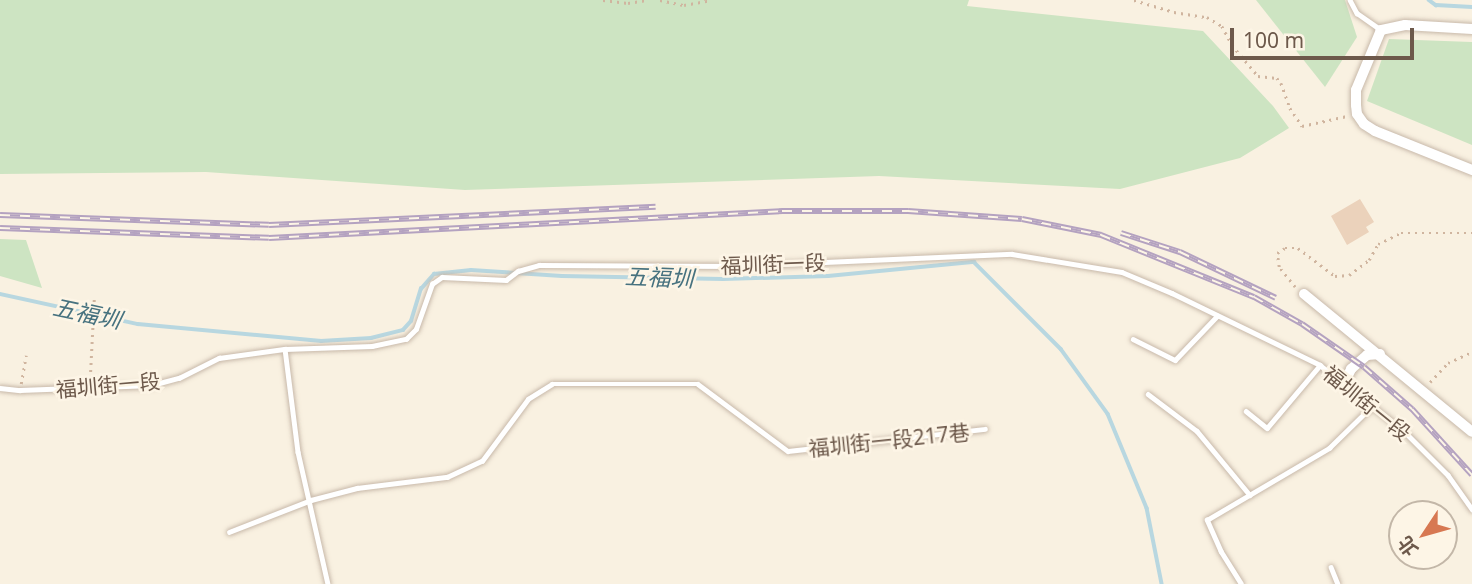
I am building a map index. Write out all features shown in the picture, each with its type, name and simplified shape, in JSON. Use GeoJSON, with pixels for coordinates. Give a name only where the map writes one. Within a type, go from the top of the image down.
{"type":"FeatureCollection","features":[{"type":"Feature","properties":{"kind":"street"},"geometry":{"type":"LineString","coordinates":[[1472,29],[1405,25],[1381,30],[1356,90],[1357,114],[1375,131],[1472,170]]}},
{"type":"Feature","properties":{"kind":"street"},"geometry":{"type":"LineString","coordinates":[[1304,294],[1472,432]]}},
{"type":"Feature","properties":{"kind":"street"},"geometry":{"type":"LineString","coordinates":[[1343,383],[1351,369],[1367,355],[1380,354]]}},
{"type":"Feature","properties":{"kind":"lane"},"geometry":{"type":"LineString","coordinates":[[1350,0],[1357,13],[1381,30]]}},
{"type":"Feature","properties":{"kind":"lane","name":"福圳街一段"},"geometry":{"type":"LineString","coordinates":[[0,388],[90,389],[152,385],[179,378],[219,358],[285,349],[372,346],[406,339],[416,329],[432,284],[442,276],[506,280],[518,271],[539,265],[734,266],[1012,254],[1122,272],[1172,293],[1321,365],[1405,432],[1448,475],[1472,509]]}},
{"type":"Feature","properties":{"kind":"lane"},"geometry":{"type":"LineString","coordinates":[[1133,339],[1175,360],[1217,316]]}},
{"type":"Feature","properties":{"kind":"lane"},"geometry":{"type":"LineString","coordinates":[[285,349],[298,452],[328,584]]}},
{"type":"Feature","properties":{"kind":"lane"},"geometry":{"type":"LineString","coordinates":[[1246,411],[1267,428],[1321,365]]}},
{"type":"Feature","properties":{"kind":"lane","name":"福圳街一段217巷"},"geometry":{"type":"LineString","coordinates":[[229,532],[311,500],[357,488],[447,477],[482,461],[528,399],[552,384],[698,384],[788,450],[985,429]]}},
{"type":"Feature","properties":{"kind":"lane"},"geometry":{"type":"LineString","coordinates":[[1148,394],[1197,431],[1250,495]]}},
{"type":"Feature","properties":{"kind":"lane"},"geometry":{"type":"LineString","coordinates":[[1241,584],[1221,552],[1207,520],[1329,448],[1373,405]]}},
{"type":"Feature","properties":{"kind":"lane"},"geometry":{"type":"LineString","coordinates":[[1331,567],[1338,584]]}},
{"type":"Feature","properties":{"kind":"path"},"geometry":{"type":"LineString","coordinates":[[603,0],[628,3],[647,0]]}},
{"type":"Feature","properties":{"kind":"path"},"geometry":{"type":"LineString","coordinates":[[660,0],[684,5],[712,0]]}},
{"type":"Feature","properties":{"kind":"path"},"geometry":{"type":"LineString","coordinates":[[1134,0],[1174,12],[1207,17],[1222,26],[1232,45],[1258,76],[1276,78],[1281,83],[1290,108],[1301,126],[1357,114]]}},
{"type":"Feature","properties":{"kind":"path"},"geometry":{"type":"LineString","coordinates":[[1304,294],[1279,267],[1277,253],[1285,248],[1297,248],[1335,276],[1349,275],[1369,260],[1378,244],[1401,233],[1472,233]]}},
{"type":"Feature","properties":{"kind":"path"},"geometry":{"type":"LineString","coordinates":[[90,389],[94,299]]}},
{"type":"Feature","properties":{"kind":"path"},"geometry":{"type":"LineString","coordinates":[[1422,390],[1448,363],[1472,352]]}},
{"type":"Feature","properties":{"kind":"path"},"geometry":{"type":"LineString","coordinates":[[20,390],[26,355]]}},
{"type":"Feature","properties":{"kind":"green space"},"geometry":{"type":"Polygon","coordinates":[[[0,0],[969,0],[967,6],[1203,31],[1273,106],[1289,128],[1240,158],[1120,189],[879,176],[465,190],[206,172],[0,174],[0,0]]]}},
{"type":"Feature","properties":{"kind":"green space"},"geometry":{"type":"Polygon","coordinates":[[[1256,0],[1345,0],[1357,37],[1325,87],[1256,0]]]}},
{"type":"Feature","properties":{"kind":"green space"},"geometry":{"type":"Polygon","coordinates":[[[1389,39],[1472,42],[1472,145],[1367,101],[1389,39]]]}},
{"type":"Feature","properties":{"kind":"green space"},"geometry":{"type":"Polygon","coordinates":[[[0,239],[26,240],[42,288],[0,276],[0,239]]]}},
{"type":"Feature","properties":{"kind":"building"},"geometry":{"type":"Polygon","coordinates":[[[1360,199],[1374,222],[1366,227],[1369,232],[1347,245],[1331,216],[1360,199]]]}},
{"type":"Feature","properties":{"kind":"waterway"},"geometry":{"type":"LineString","coordinates":[[1429,0],[1436,5],[1472,7]]}},
{"type":"Feature","properties":{"kind":"waterway","name":"五福圳"},"geometry":{"type":"LineString","coordinates":[[0,294],[138,324],[321,341],[371,338],[403,330],[411,321],[421,289],[434,274],[471,270],[562,276],[723,279],[828,276],[974,262],[1061,349],[1108,414],[1147,508],[1162,584]]}},
{"type":"Feature","properties":{"kind":"railway"},"geometry":{"type":"LineString","coordinates":[[0,215],[269,225],[656,207]]}},
{"type":"Feature","properties":{"kind":"railway"},"geometry":{"type":"LineString","coordinates":[[0,228],[269,238],[782,211],[908,211],[1022,219],[1101,235],[1254,297],[1302,324],[1364,367],[1412,409],[1472,475]]}},
{"type":"Feature","properties":{"kind":"railway"},"geometry":{"type":"LineString","coordinates":[[1121,233],[1180,252],[1276,298]]}}]}
